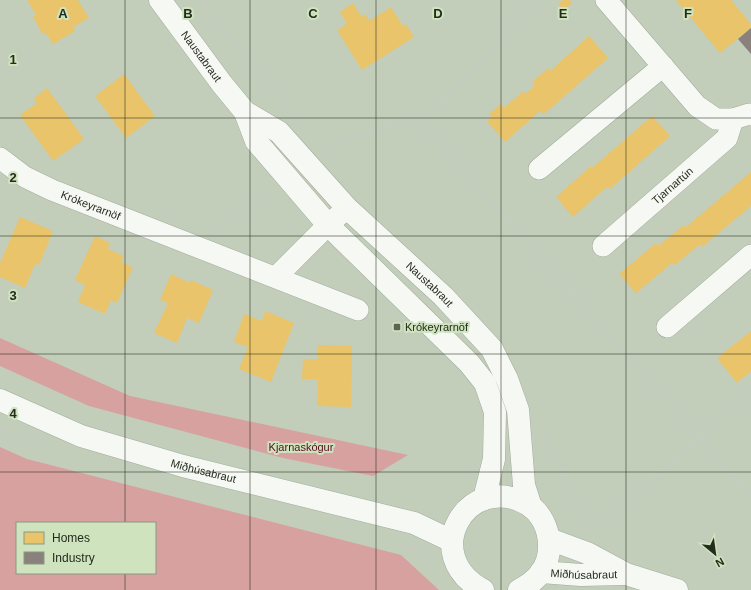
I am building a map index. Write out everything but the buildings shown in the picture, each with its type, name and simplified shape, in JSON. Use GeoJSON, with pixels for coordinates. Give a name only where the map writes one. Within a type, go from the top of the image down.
{"type":"FeatureCollection","features":[{"type":"Feature","properties":{"kind":"street","name":"Naustabraut"},"geometry":{"type":"LineString","coordinates":[[160,0],[222,84],[245,112],[256,141],[287,178],[328,225],[469,364],[485,383],[495,412],[494,459],[484,499]]}},
{"type":"Feature","properties":{"kind":"street","name":"Tjarnartún"},"geometry":{"type":"LineString","coordinates":[[606,0],[697,106],[716,118],[746,115]]}},
{"type":"Feature","properties":{"kind":"street"},"geometry":{"type":"LineString","coordinates":[[539,169],[663,66]]}},
{"type":"Feature","properties":{"kind":"street","name":"Naustabraut"},"geometry":{"type":"LineString","coordinates":[[245,112],[278,132],[347,208],[443,296],[492,349],[507,379],[518,410],[524,485],[532,507]]}},
{"type":"Feature","properties":{"kind":"street","name":"Tjarnartún"},"geometry":{"type":"LineString","coordinates":[[603,246],[727,138],[746,115]]}},
{"type":"Feature","properties":{"kind":"street","name":"Krókeyrarnöf"},"geometry":{"type":"LineString","coordinates":[[0,158],[25,177],[52,190],[358,310]]}},
{"type":"Feature","properties":{"kind":"street"},"geometry":{"type":"LineString","coordinates":[[276,277],[347,208]]}},
{"type":"Feature","properties":{"kind":"street"},"geometry":{"type":"LineString","coordinates":[[667,327],[751,256]]}},
{"type":"Feature","properties":{"kind":"street","name":"Miðhúsabraut"},"geometry":{"type":"LineString","coordinates":[[0,400],[82,436],[183,466],[414,523],[452,541]]}},
{"type":"Feature","properties":{"kind":"street"},"geometry":{"type":"LineString","coordinates":[[483,590],[471,584],[460,572],[454,557],[452,541],[455,528],[462,516],[472,506],[484,499],[500,496],[517,499],[532,507],[540,516],[550,539],[550,551],[547,562],[541,572],[530,584],[519,590]]}},
{"type":"Feature","properties":{"kind":"street","name":"Miðhúsabraut"},"geometry":{"type":"LineString","coordinates":[[414,523],[462,516]]}},
{"type":"Feature","properties":{"kind":"street","name":"Miðhúsabraut"},"geometry":{"type":"LineString","coordinates":[[550,539],[587,553],[626,574],[677,590]]}},
{"type":"Feature","properties":{"kind":"street","name":"Miðhúsabraut"},"geometry":{"type":"LineString","coordinates":[[541,572],[581,575],[626,574]]}},
{"type":"Feature","properties":{"kind":"path"},"geometry":{"type":"LineString","coordinates":[[200,0],[247,59],[298,119]]}},
{"type":"Feature","properties":{"kind":"path"},"geometry":{"type":"LineString","coordinates":[[423,125],[522,15],[532,0]]}},
{"type":"Feature","properties":{"kind":"path"},"geometry":{"type":"LineString","coordinates":[[306,162],[339,140],[404,121],[423,125],[751,496]]}},
{"type":"Feature","properties":{"kind":"path"},"geometry":{"type":"LineString","coordinates":[[205,251],[221,229],[287,178]]}},
{"type":"Feature","properties":{"kind":"path"},"geometry":{"type":"LineString","coordinates":[[587,553],[591,537],[598,527],[751,393]]}},
{"type":"Feature","properties":{"kind":"path"},"geometry":{"type":"LineString","coordinates":[[399,544],[419,553],[437,570]]}},
{"type":"Feature","properties":{"kind":"green space","name":"Kjarnaskógur"},"geometry":{"type":"Polygon","coordinates":[[[0,338],[130,396],[408,455],[373,476],[283,458],[89,406],[0,366],[0,338]]]}},
{"type":"Feature","properties":{"kind":"green space"},"geometry":{"type":"Polygon","coordinates":[[[0,447],[27,459],[401,555],[439,590],[0,590],[0,447]]]}},
{"type":"Feature","properties":{"kind":"place","name":"Krókeyrarnöf"},"geometry":{"type":"Point","coordinates":[397,327]}}]}
